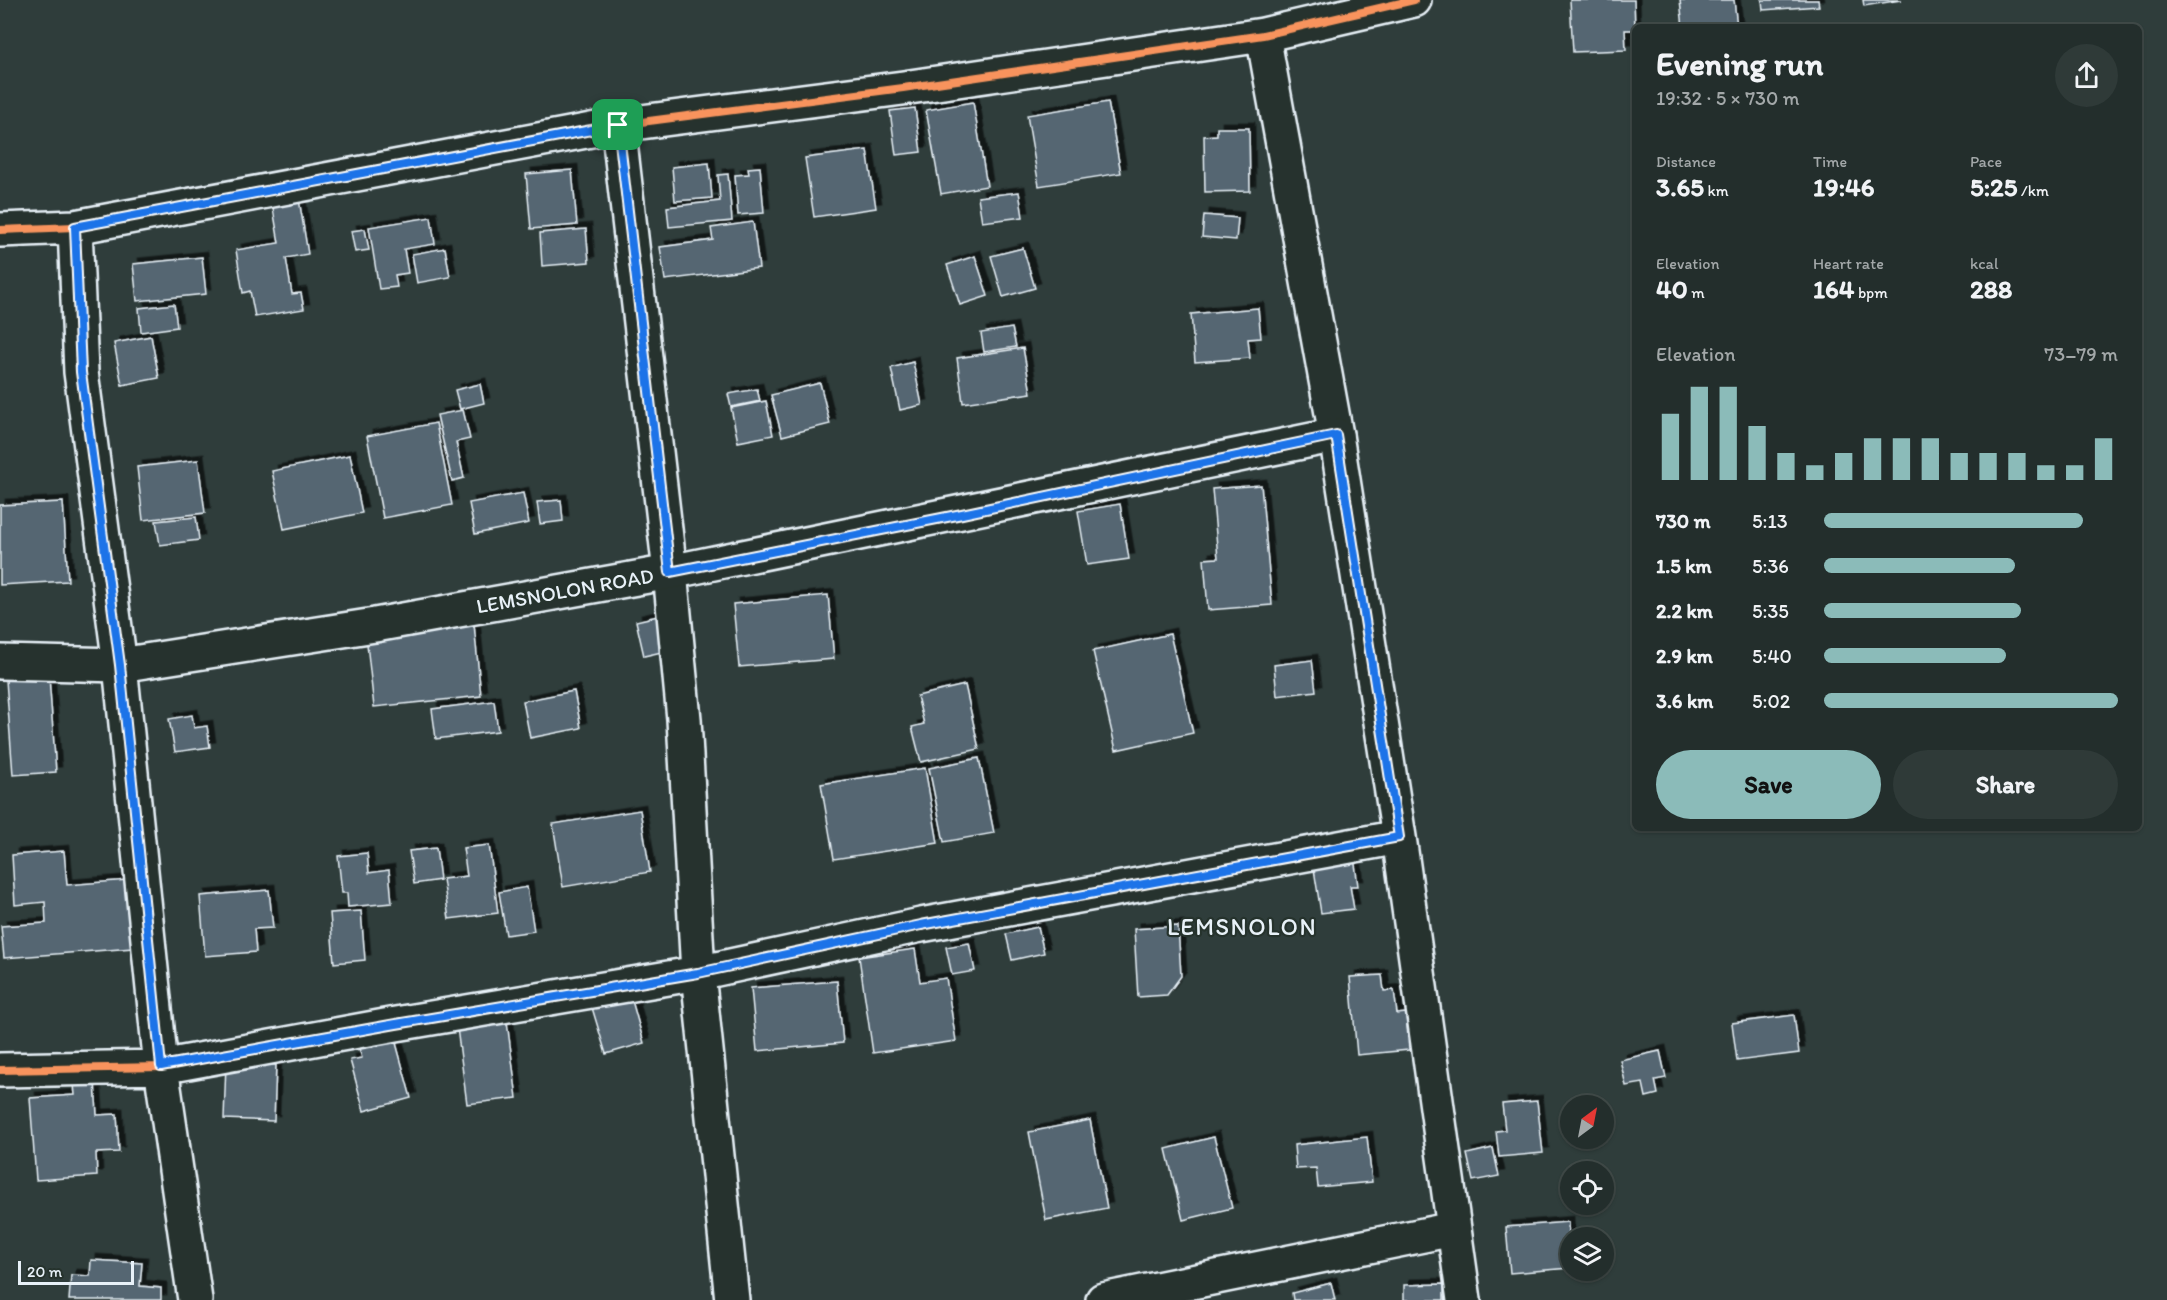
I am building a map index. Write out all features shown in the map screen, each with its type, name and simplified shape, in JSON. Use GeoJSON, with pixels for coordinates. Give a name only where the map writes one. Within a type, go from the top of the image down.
{"type":"FeatureCollection","features":[{"type":"Feature","properties":{"kind":"street"},"geometry":{"type":"LineString","coordinates":[[0,230],[75,227],[618,125],[903,88],[1263,35],[1414,0]]}},
{"type":"Feature","properties":{"kind":"street"},"geometry":{"type":"LineString","coordinates":[[1263,35],[1336,435],[1399,837],[1464,1300]]}},
{"type":"Feature","properties":{"kind":"street"},"geometry":{"type":"LineString","coordinates":[[618,125],[670,572],[684,719],[698,973],[732,1300]]}},
{"type":"Feature","properties":{"kind":"street"},"geometry":{"type":"LineString","coordinates":[[75,227],[81,372],[120,665],[161,1066],[195,1300]]}},
{"type":"Feature","properties":{"kind":"street","name":"LEMSNOLON ROAD"},"geometry":{"type":"LineString","coordinates":[[0,662],[120,665],[375,625],[670,572],[962,514],[1336,435]]}},
{"type":"Feature","properties":{"kind":"street"},"geometry":{"type":"LineString","coordinates":[[0,1070],[161,1066],[698,973],[921,925],[1399,837]]}},
{"type":"Feature","properties":{"kind":"street"},"geometry":{"type":"LineString","coordinates":[[1103,1300],[1453,1229]]}},
{"type":"Feature","properties":{"kind":"building"},"geometry":{"type":"Polygon","coordinates":[[[1570,0],[1634,0],[1635,24],[1632,24],[1632,30],[1625,30],[1626,50],[1573,52],[1570,0]]]}},
{"type":"Feature","properties":{"kind":"building"},"geometry":{"type":"Polygon","coordinates":[[[1680,0],[1734,0],[1737,24],[1683,24],[1680,0]]]}},
{"type":"Feature","properties":{"kind":"building"},"geometry":{"type":"Polygon","coordinates":[[[1762,0],[1818,0],[1819,6],[1763,10],[1762,0]]]}},
{"type":"Feature","properties":{"kind":"building"},"geometry":{"type":"Polygon","coordinates":[[[1863,0],[1901,0],[1864,6],[1863,0]]]}},
{"type":"Feature","properties":{"kind":"building"},"geometry":{"type":"Polygon","coordinates":[[[973,102],[987,186],[941,194],[926,110],[973,102]]]}},
{"type":"Feature","properties":{"kind":"building"},"geometry":{"type":"Polygon","coordinates":[[[1108,102],[1121,173],[1039,186],[1027,115],[1108,102]]]}},
{"type":"Feature","properties":{"kind":"building"},"geometry":{"type":"Polygon","coordinates":[[[915,108],[921,152],[896,155],[890,111],[915,108]]]}},
{"type":"Feature","properties":{"kind":"building"},"geometry":{"type":"Polygon","coordinates":[[[1217,128],[1249,128],[1250,191],[1205,192],[1204,136],[1217,135],[1217,128]]]}},
{"type":"Feature","properties":{"kind":"building"},"geometry":{"type":"Polygon","coordinates":[[[867,150],[876,208],[814,217],[805,158],[867,150]]]}},
{"type":"Feature","properties":{"kind":"building"},"geometry":{"type":"Polygon","coordinates":[[[709,163],[712,198],[675,201],[672,167],[709,163]]]}},
{"type":"Feature","properties":{"kind":"building"},"geometry":{"type":"Polygon","coordinates":[[[760,167],[764,213],[738,215],[735,175],[749,174],[748,168],[760,167]]]}},
{"type":"Feature","properties":{"kind":"building"},"geometry":{"type":"Polygon","coordinates":[[[572,170],[577,225],[531,229],[526,174],[572,170]]]}},
{"type":"Feature","properties":{"kind":"building"},"geometry":{"type":"Polygon","coordinates":[[[728,174],[732,221],[669,227],[667,207],[720,201],[718,175],[728,174]]]}},
{"type":"Feature","properties":{"kind":"building"},"geometry":{"type":"Polygon","coordinates":[[[1019,192],[1023,217],[982,222],[978,197],[1019,192]]]}},
{"type":"Feature","properties":{"kind":"building"},"geometry":{"type":"Polygon","coordinates":[[[298,193],[308,254],[286,258],[292,294],[301,293],[304,309],[255,317],[250,291],[243,293],[236,250],[279,243],[271,197],[298,193]]]}},
{"type":"Feature","properties":{"kind":"building"},"geometry":{"type":"Polygon","coordinates":[[[1204,215],[1238,218],[1236,240],[1202,237],[1204,215]]]}},
{"type":"Feature","properties":{"kind":"building"},"geometry":{"type":"Polygon","coordinates":[[[431,217],[435,244],[404,249],[408,273],[395,275],[397,287],[379,289],[369,227],[431,217]]]}},
{"type":"Feature","properties":{"kind":"building"},"geometry":{"type":"Polygon","coordinates":[[[753,222],[759,268],[665,280],[660,247],[713,240],[711,228],[753,222]]]}},
{"type":"Feature","properties":{"kind":"building"},"geometry":{"type":"Polygon","coordinates":[[[365,229],[369,250],[355,252],[351,231],[365,229]]]}},
{"type":"Feature","properties":{"kind":"building"},"geometry":{"type":"Polygon","coordinates":[[[586,229],[589,262],[542,266],[540,233],[586,229]]]}},
{"type":"Feature","properties":{"kind":"building"},"geometry":{"type":"Polygon","coordinates":[[[445,248],[450,277],[417,283],[412,254],[445,248]]]}},
{"type":"Feature","properties":{"kind":"building"},"geometry":{"type":"Polygon","coordinates":[[[1023,248],[1035,288],[1003,297],[991,256],[1023,248]]]}},
{"type":"Feature","properties":{"kind":"building"},"geometry":{"type":"Polygon","coordinates":[[[975,256],[988,296],[960,305],[947,265],[975,256]]]}},
{"type":"Feature","properties":{"kind":"building"},"geometry":{"type":"Polygon","coordinates":[[[202,257],[206,294],[137,301],[133,264],[202,257]]]}},
{"type":"Feature","properties":{"kind":"building"},"geometry":{"type":"Polygon","coordinates":[[[174,304],[177,327],[141,332],[139,308],[174,304]]]}},
{"type":"Feature","properties":{"kind":"building"},"geometry":{"type":"Polygon","coordinates":[[[1258,308],[1261,338],[1248,339],[1250,358],[1195,362],[1191,314],[1258,308]]]}},
{"type":"Feature","properties":{"kind":"building"},"geometry":{"type":"Polygon","coordinates":[[[1012,328],[1016,347],[984,352],[981,333],[1012,328]]]}},
{"type":"Feature","properties":{"kind":"building"},"geometry":{"type":"Polygon","coordinates":[[[151,336],[159,378],[122,385],[114,343],[151,336]]]}},
{"type":"Feature","properties":{"kind":"building"},"geometry":{"type":"Polygon","coordinates":[[[1023,348],[1031,393],[963,403],[957,358],[1023,348]]]}},
{"type":"Feature","properties":{"kind":"building"},"geometry":{"type":"Polygon","coordinates":[[[913,362],[922,405],[900,410],[891,368],[913,362]]]}},
{"type":"Feature","properties":{"kind":"building"},"geometry":{"type":"Polygon","coordinates":[[[820,383],[830,424],[782,436],[771,395],[820,383]]]}},
{"type":"Feature","properties":{"kind":"building"},"geometry":{"type":"Polygon","coordinates":[[[480,384],[484,403],[460,409],[455,390],[480,384]]]}},
{"type":"Feature","properties":{"kind":"building"},"geometry":{"type":"Polygon","coordinates":[[[757,389],[760,401],[731,407],[728,394],[757,389]]]}},
{"type":"Feature","properties":{"kind":"building"},"geometry":{"type":"Polygon","coordinates":[[[766,401],[773,435],[738,442],[731,408],[766,401]]]}},
{"type":"Feature","properties":{"kind":"building"},"geometry":{"type":"Polygon","coordinates":[[[463,410],[470,439],[456,442],[464,478],[452,481],[437,415],[463,410]]]}},
{"type":"Feature","properties":{"kind":"building"},"geometry":{"type":"Polygon","coordinates":[[[436,423],[452,505],[383,518],[367,436],[436,423]]]}},
{"type":"Feature","properties":{"kind":"building"},"geometry":{"type":"Polygon","coordinates":[[[350,455],[362,513],[284,529],[272,471],[350,455]]]}},
{"type":"Feature","properties":{"kind":"building"},"geometry":{"type":"Polygon","coordinates":[[[198,460],[205,513],[143,520],[137,467],[198,460]]]}},
{"type":"Feature","properties":{"kind":"building"},"geometry":{"type":"Polygon","coordinates":[[[1261,485],[1272,605],[1208,610],[1204,559],[1218,558],[1212,489],[1261,485]]]}},
{"type":"Feature","properties":{"kind":"building"},"geometry":{"type":"Polygon","coordinates":[[[523,493],[529,523],[475,534],[469,503],[523,493]]]}},
{"type":"Feature","properties":{"kind":"building"},"geometry":{"type":"Polygon","coordinates":[[[561,500],[563,521],[540,524],[537,502],[561,500]]]}},
{"type":"Feature","properties":{"kind":"building"},"geometry":{"type":"Polygon","coordinates":[[[63,502],[68,581],[0,585],[0,505],[63,502]]]}},
{"type":"Feature","properties":{"kind":"building"},"geometry":{"type":"Polygon","coordinates":[[[1120,504],[1129,559],[1087,565],[1078,511],[1120,504]]]}},
{"type":"Feature","properties":{"kind":"building"},"geometry":{"type":"Polygon","coordinates":[[[196,517],[199,540],[160,545],[156,521],[196,517]]]}},
{"type":"Feature","properties":{"kind":"building"},"geometry":{"type":"Polygon","coordinates":[[[828,595],[834,659],[739,667],[733,604],[828,595]]]}},
{"type":"Feature","properties":{"kind":"building"},"geometry":{"type":"Polygon","coordinates":[[[658,616],[666,651],[644,656],[636,621],[658,616]]]}},
{"type":"Feature","properties":{"kind":"building"},"geometry":{"type":"Polygon","coordinates":[[[474,624],[481,696],[374,707],[366,635],[474,624]]]}},
{"type":"Feature","properties":{"kind":"building"},"geometry":{"type":"Polygon","coordinates":[[[1170,634],[1193,733],[1116,750],[1093,651],[1170,634]]]}},
{"type":"Feature","properties":{"kind":"building"},"geometry":{"type":"Polygon","coordinates":[[[1312,660],[1316,691],[1277,696],[1274,665],[1312,660]]]}},
{"type":"Feature","properties":{"kind":"building"},"geometry":{"type":"Polygon","coordinates":[[[49,677],[56,772],[13,775],[6,680],[49,677]]]}},
{"type":"Feature","properties":{"kind":"building"},"geometry":{"type":"Polygon","coordinates":[[[965,685],[979,749],[921,762],[912,727],[924,724],[917,696],[965,685]]]}},
{"type":"Feature","properties":{"kind":"building"},"geometry":{"type":"Polygon","coordinates":[[[574,691],[581,728],[530,738],[523,701],[574,691]]]}},
{"type":"Feature","properties":{"kind":"building"},"geometry":{"type":"Polygon","coordinates":[[[494,701],[498,731],[436,739],[432,709],[494,701]]]}},
{"type":"Feature","properties":{"kind":"building"},"geometry":{"type":"Polygon","coordinates":[[[192,715],[194,728],[207,726],[210,747],[175,752],[169,719],[192,715]]]}},
{"type":"Feature","properties":{"kind":"building"},"geometry":{"type":"Polygon","coordinates":[[[979,758],[994,833],[944,842],[929,768],[979,758]]]}},
{"type":"Feature","properties":{"kind":"building"},"geometry":{"type":"Polygon","coordinates":[[[925,768],[938,843],[834,859],[821,784],[925,768]]]}},
{"type":"Feature","properties":{"kind":"building"},"geometry":{"type":"Polygon","coordinates":[[[640,810],[650,872],[563,887],[553,824],[640,810]]]}},
{"type":"Feature","properties":{"kind":"building"},"geometry":{"type":"Polygon","coordinates":[[[489,845],[498,913],[449,919],[443,879],[467,876],[463,848],[489,845]]]}},
{"type":"Feature","properties":{"kind":"building"},"geometry":{"type":"Polygon","coordinates":[[[436,848],[440,880],[414,884],[409,851],[436,848]]]}},
{"type":"Feature","properties":{"kind":"building"},"geometry":{"type":"Polygon","coordinates":[[[64,851],[67,885],[128,880],[133,948],[4,958],[1,926],[46,923],[45,902],[15,905],[12,855],[64,851]]]}},
{"type":"Feature","properties":{"kind":"building"},"geometry":{"type":"Polygon","coordinates":[[[367,853],[369,873],[389,870],[392,903],[348,907],[347,893],[342,893],[338,856],[367,853]]]}},
{"type":"Feature","properties":{"kind":"building"},"geometry":{"type":"Polygon","coordinates":[[[1354,857],[1358,886],[1350,886],[1354,909],[1321,913],[1313,863],[1354,857]]]}},
{"type":"Feature","properties":{"kind":"building"},"geometry":{"type":"Polygon","coordinates":[[[527,887],[534,931],[506,935],[499,892],[527,887]]]}},
{"type":"Feature","properties":{"kind":"building"},"geometry":{"type":"Polygon","coordinates":[[[269,890],[273,928],[254,929],[256,952],[205,956],[200,896],[269,890]]]}},
{"type":"Feature","properties":{"kind":"building"},"geometry":{"type":"Polygon","coordinates":[[[361,911],[365,960],[334,963],[330,913],[361,911]]]}},
{"type":"Feature","properties":{"kind":"building"},"geometry":{"type":"Polygon","coordinates":[[[1178,926],[1181,976],[1167,995],[1138,997],[1134,929],[1178,926]]]}},
{"type":"Feature","properties":{"kind":"building"},"geometry":{"type":"Polygon","coordinates":[[[1038,927],[1044,953],[1012,960],[1006,934],[1038,927]]]}},
{"type":"Feature","properties":{"kind":"building"},"geometry":{"type":"Polygon","coordinates":[[[969,943],[975,971],[952,975],[946,947],[969,943]]]}},
{"type":"Feature","properties":{"kind":"building"},"geometry":{"type":"Polygon","coordinates":[[[915,949],[920,982],[946,978],[956,1041],[873,1053],[859,957],[915,949]]]}},
{"type":"Feature","properties":{"kind":"building"},"geometry":{"type":"Polygon","coordinates":[[[1382,975],[1384,991],[1394,990],[1397,1014],[1406,1013],[1409,1050],[1357,1055],[1350,977],[1382,975]]]}},
{"type":"Feature","properties":{"kind":"building"},"geometry":{"type":"Polygon","coordinates":[[[837,981],[843,1043],[757,1051],[751,988],[837,981]]]}},
{"type":"Feature","properties":{"kind":"building"},"geometry":{"type":"Polygon","coordinates":[[[629,990],[644,1043],[606,1054],[590,1001],[629,990]]]}},
{"type":"Feature","properties":{"kind":"building"},"geometry":{"type":"Polygon","coordinates":[[[1794,1015],[1799,1053],[1737,1061],[1732,1023],[1794,1015]]]}},
{"type":"Feature","properties":{"kind":"building"},"geometry":{"type":"Polygon","coordinates":[[[507,1022],[517,1098],[467,1104],[457,1028],[507,1022]]]}},
{"type":"Feature","properties":{"kind":"building"},"geometry":{"type":"Polygon","coordinates":[[[393,1032],[411,1098],[364,1111],[350,1060],[362,1058],[357,1042],[393,1032]]]}},
{"type":"Feature","properties":{"kind":"building"},"geometry":{"type":"Polygon","coordinates":[[[1660,1051],[1666,1078],[1655,1080],[1658,1094],[1646,1097],[1643,1083],[1626,1086],[1620,1060],[1660,1051]]]}},
{"type":"Feature","properties":{"kind":"building"},"geometry":{"type":"Polygon","coordinates":[[[226,1063],[276,1065],[274,1121],[224,1119],[226,1063]]]}},
{"type":"Feature","properties":{"kind":"building"},"geometry":{"type":"Polygon","coordinates":[[[95,1082],[97,1115],[117,1114],[119,1152],[96,1153],[97,1176],[36,1180],[30,1098],[75,1095],[74,1084],[95,1082]]]}},
{"type":"Feature","properties":{"kind":"building"},"geometry":{"type":"Polygon","coordinates":[[[1537,1101],[1543,1153],[1499,1157],[1496,1131],[1505,1130],[1502,1104],[1537,1101]]]}},
{"type":"Feature","properties":{"kind":"building"},"geometry":{"type":"Polygon","coordinates":[[[1090,1120],[1107,1208],[1046,1220],[1029,1132],[1090,1120]]]}},
{"type":"Feature","properties":{"kind":"building"},"geometry":{"type":"Polygon","coordinates":[[[1214,1137],[1232,1208],[1183,1220],[1166,1149],[1214,1137]]]}},
{"type":"Feature","properties":{"kind":"building"},"geometry":{"type":"Polygon","coordinates":[[[1367,1137],[1372,1182],[1318,1187],[1316,1168],[1296,1169],[1294,1145],[1367,1137]]]}},
{"type":"Feature","properties":{"kind":"building"},"geometry":{"type":"Polygon","coordinates":[[[1493,1148],[1499,1176],[1473,1181],[1467,1154],[1493,1148]]]}},
{"type":"Feature","properties":{"kind":"building"},"geometry":{"type":"Polygon","coordinates":[[[1568,1222],[1568,1227],[1560,1227],[1560,1269],[1510,1273],[1506,1227],[1568,1222]]]}},
{"type":"Feature","properties":{"kind":"building"},"geometry":{"type":"Polygon","coordinates":[[[91,1260],[142,1263],[140,1286],[161,1288],[161,1300],[69,1300],[71,1275],[90,1276],[91,1260]]]}},
{"type":"Feature","properties":{"kind":"building"},"geometry":{"type":"Polygon","coordinates":[[[1331,1283],[1335,1300],[1293,1300],[1292,1293],[1331,1283]]]}},
{"type":"Feature","properties":{"kind":"building"},"geometry":{"type":"Polygon","coordinates":[[[1444,1284],[1444,1300],[1404,1300],[1404,1285],[1444,1284]]]}},
{"type":"Feature","properties":{"kind":"cycle path"},"geometry":{"type":"LineString","coordinates":[[0,230],[75,227],[618,125],[903,88],[1263,35],[1414,0]]}},
{"type":"Feature","properties":{"kind":"cycle path"},"geometry":{"type":"LineString","coordinates":[[0,1070],[161,1067],[396,1024],[698,973],[921,925],[1399,837]]}},
{"type":"Feature","properties":{"kind":"district","name":"LEMSNOLON"},"geometry":{"type":"Point","coordinates":[1242,927]}},
{"type":"Feature","properties":{"kind":"route"},"geometry":{"type":"LineString","coordinates":[[618,125],[670,572],[962,514],[1336,435],[1399,837],[921,925],[698,973],[161,1066],[120,665],[81,372],[75,227],[618,125]]}}]}
